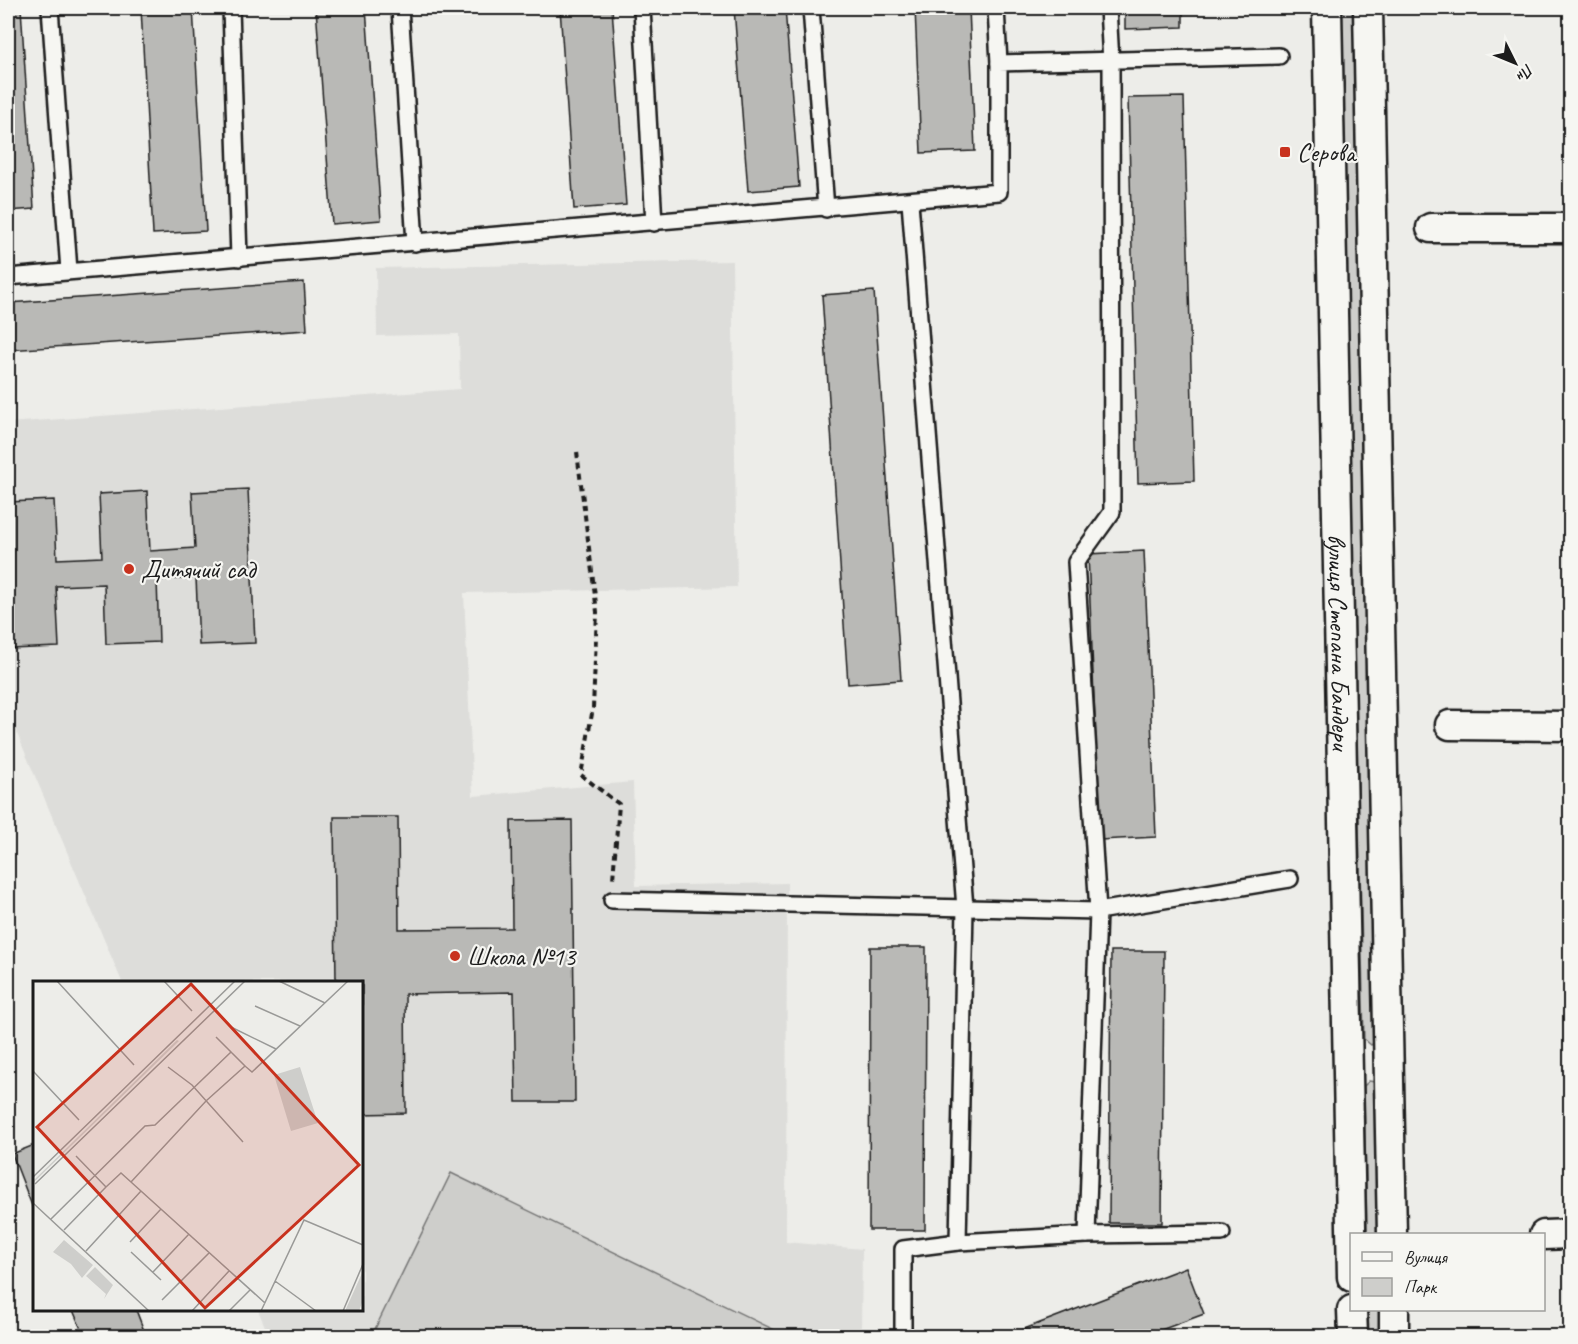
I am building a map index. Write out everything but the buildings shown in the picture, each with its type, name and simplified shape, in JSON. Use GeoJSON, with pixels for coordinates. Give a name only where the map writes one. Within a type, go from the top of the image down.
{"type":"FeatureCollection","features":[{"type":"Feature","properties":{"kind":"street","name":"вулиця Степана Бандери"},"geometry":{"type":"LineString","coordinates":[[1327,8],[1351,1233]]}},
{"type":"Feature","properties":{"kind":"street","name":"вулиця Степана Бандери"},"geometry":{"type":"LineString","coordinates":[[1368,8],[1392,1233]]}},
{"type":"Feature","properties":{"kind":"street"},"geometry":{"type":"LineString","coordinates":[[1431,228],[1570,228]]}},
{"type":"Feature","properties":{"kind":"street"},"geometry":{"type":"LineString","coordinates":[[1450,725],[1570,726]]}},
{"type":"Feature","properties":{"kind":"street"},"geometry":{"type":"LineString","coordinates":[[1347,1046],[1361,1056],[1369,1057],[1388,1046]]}},
{"type":"Feature","properties":{"kind":"street"},"geometry":{"type":"LineString","coordinates":[[1348,1078],[1360,1070],[1369,1069],[1389,1080]]}},
{"type":"Feature","properties":{"kind":"street"},"geometry":{"type":"LineString","coordinates":[[1545,1235],[1570,1234]]}},
{"type":"Feature","properties":{"kind":"street"},"geometry":{"type":"LineString","coordinates":[[1352,1311],[1353,1336]]}},
{"type":"Feature","properties":{"kind":"street"},"geometry":{"type":"LineString","coordinates":[[1394,1311],[1394,1336]]}},
{"type":"Feature","properties":{"kind":"lane"},"geometry":{"type":"LineString","coordinates":[[50,8],[69,272]]}},
{"type":"Feature","properties":{"kind":"lane"},"geometry":{"type":"LineString","coordinates":[[231,8],[239,258]]}},
{"type":"Feature","properties":{"kind":"lane"},"geometry":{"type":"LineString","coordinates":[[400,8],[415,243]]}},
{"type":"Feature","properties":{"kind":"lane"},"geometry":{"type":"LineString","coordinates":[[642,8],[654,223]]}},
{"type":"Feature","properties":{"kind":"lane"},"geometry":{"type":"LineString","coordinates":[[811,8],[826,209]]}},
{"type":"Feature","properties":{"kind":"lane"},"geometry":{"type":"LineString","coordinates":[[8,277],[910,202],[999,192],[999,63],[996,8]]}},
{"type":"Feature","properties":{"kind":"lane"},"geometry":{"type":"LineString","coordinates":[[1088,1235],[1098,912],[1076,562],[1112,512],[1111,62],[1108,8]]}},
{"type":"Feature","properties":{"kind":"lane"},"geometry":{"type":"LineString","coordinates":[[999,63],[1280,56]]}},
{"type":"Feature","properties":{"kind":"lane"},"geometry":{"type":"LineString","coordinates":[[910,202],[965,908],[958,1242]]}},
{"type":"Feature","properties":{"kind":"lane"},"geometry":{"type":"LineString","coordinates":[[612,900],[1098,912],[1290,879]]}},
{"type":"Feature","properties":{"kind":"lane"},"geometry":{"type":"LineString","coordinates":[[903,1336],[903,1249],[958,1242],[1088,1235],[1222,1233]]}},
{"type":"Feature","properties":{"kind":"path"},"geometry":{"type":"LineString","coordinates":[[577,452],[597,612],[592,708],[580,775],[619,804],[612,900]]}},
{"type":"Feature","properties":{"kind":"shaded area"},"geometry":{"type":"Polygon","coordinates":[[[732,261],[737,587],[464,593],[473,796],[633,782],[636,886],[787,883],[786,1242],[862,1249],[861,1336],[269,1336],[258,1311],[363,1311],[363,981],[122,981],[8,712],[8,423],[460,389],[459,334],[377,336],[376,268],[732,261]]]}},
{"type":"Feature","properties":{"kind":"green space"},"geometry":{"type":"Polygon","coordinates":[[[1340,8],[1354,8],[1378,1039],[1371,1045],[1364,1039],[1340,8]]]}},
{"type":"Feature","properties":{"kind":"green space"},"geometry":{"type":"Polygon","coordinates":[[[1369,1081],[1375,1082],[1381,1233],[1367,1233],[1364,1086],[1369,1081]]]}},
{"type":"Feature","properties":{"kind":"green space"},"geometry":{"type":"Polygon","coordinates":[[[451,1173],[787,1336],[380,1336],[373,1333],[451,1173]]]}},
{"type":"Feature","properties":{"kind":"green space"},"geometry":{"type":"Polygon","coordinates":[[[1368,1311],[1382,1311],[1383,1336],[1369,1336],[1368,1311]]]}},
{"type":"Feature","properties":{"kind":"place","name":"Серова"},"geometry":{"type":"Point","coordinates":[1285,152]}},
{"type":"Feature","properties":{"kind":"place","name":"Дитячий сад"},"geometry":{"type":"Point","coordinates":[129,569]}},
{"type":"Feature","properties":{"kind":"place","name":"Школа №13"},"geometry":{"type":"Point","coordinates":[455,956]}}]}
